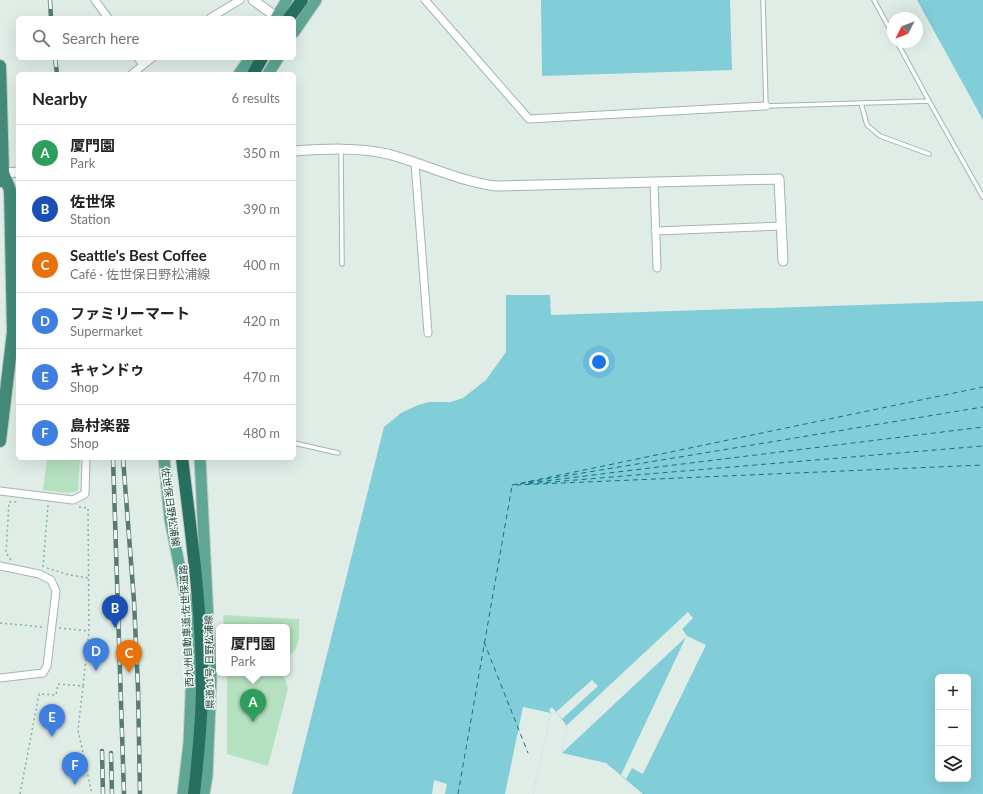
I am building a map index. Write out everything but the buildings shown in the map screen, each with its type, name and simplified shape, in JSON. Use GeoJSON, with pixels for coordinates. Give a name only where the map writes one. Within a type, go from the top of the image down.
{"type":"FeatureCollection","features":[{"type":"Feature","properties":{"kind":"highway"},"geometry":{"type":"LineString","coordinates":[[290,16],[302,0]]}},
{"type":"Feature","properties":{"kind":"highway"},"geometry":{"type":"LineString","coordinates":[[254,72],[261,60]]}},
{"type":"Feature","properties":{"kind":"highway"},"geometry":{"type":"LineString","coordinates":[[0,66],[2,178],[10,190],[15,255],[13,332],[14,365],[0,442]]}},
{"type":"Feature","properties":{"kind":"highway","name":"西九州自動車道;佐世保道路"},"geometry":{"type":"LineString","coordinates":[[182,460],[198,586],[201,636],[202,685],[200,734],[194,794]]}},
{"type":"Feature","properties":{"kind":"main road"},"geometry":{"type":"LineString","coordinates":[[277,16],[287,0]]}},
{"type":"Feature","properties":{"kind":"main road"},"geometry":{"type":"LineString","coordinates":[[296,29],[316,0]]}},
{"type":"Feature","properties":{"kind":"main road"},"geometry":{"type":"LineString","coordinates":[[240,72],[249,60]]}},
{"type":"Feature","properties":{"kind":"main road"},"geometry":{"type":"LineString","coordinates":[[269,72],[277,60]]}},
{"type":"Feature","properties":{"kind":"main road","name":"佐世保日野松浦線"},"geometry":{"type":"LineString","coordinates":[[164,460],[170,519],[189,614],[192,672],[189,743],[183,794]]}},
{"type":"Feature","properties":{"kind":"main road","name":"県道11号 日野松浦線"},"geometry":{"type":"LineString","coordinates":[[200,460],[211,680],[207,776],[204,794]]}},
{"type":"Feature","properties":{"kind":"street"},"geometry":{"type":"LineString","coordinates":[[95,0],[107,16]]}},
{"type":"Feature","properties":{"kind":"street"},"geometry":{"type":"LineString","coordinates":[[213,16],[240,0]]}},
{"type":"Feature","properties":{"kind":"street"},"geometry":{"type":"LineString","coordinates":[[253,0],[273,16]]}},
{"type":"Feature","properties":{"kind":"street"},"geometry":{"type":"LineString","coordinates":[[425,0],[529,119],[766,106]]}},
{"type":"Feature","properties":{"kind":"street"},"geometry":{"type":"LineString","coordinates":[[139,60],[143,65]]}},
{"type":"Feature","properties":{"kind":"street"},"geometry":{"type":"LineString","coordinates":[[134,72],[149,60]]}},
{"type":"Feature","properties":{"kind":"street"},"geometry":{"type":"LineString","coordinates":[[296,150],[341,149],[388,154],[475,183],[496,186],[779,179],[782,261]]}},
{"type":"Feature","properties":{"kind":"street"},"geometry":{"type":"LineString","coordinates":[[415,163],[428,333]]}},
{"type":"Feature","properties":{"kind":"street"},"geometry":{"type":"LineString","coordinates":[[2,178],[16,173]]}},
{"type":"Feature","properties":{"kind":"street"},"geometry":{"type":"LineString","coordinates":[[654,182],[657,268]]}},
{"type":"Feature","properties":{"kind":"street"},"geometry":{"type":"LineString","coordinates":[[656,231],[781,226]]}},
{"type":"Feature","properties":{"kind":"street"},"geometry":{"type":"LineString","coordinates":[[0,491],[73,500],[85,494],[86,460]]}},
{"type":"Feature","properties":{"kind":"street"},"geometry":{"type":"LineString","coordinates":[[0,566],[39,574],[51,580],[56,591],[47,666],[42,673],[0,678]]}},
{"type":"Feature","properties":{"kind":"lane"},"geometry":{"type":"LineString","coordinates":[[763,0],[766,106],[929,101]]}},
{"type":"Feature","properties":{"kind":"lane"},"geometry":{"type":"LineString","coordinates":[[874,0],[887,24]]}},
{"type":"Feature","properties":{"kind":"lane"},"geometry":{"type":"LineString","coordinates":[[900,48],[983,197]]}},
{"type":"Feature","properties":{"kind":"lane"},"geometry":{"type":"LineString","coordinates":[[861,103],[868,125],[880,136],[929,154]]}},
{"type":"Feature","properties":{"kind":"lane"},"geometry":{"type":"LineString","coordinates":[[341,149],[342,264]]}},
{"type":"Feature","properties":{"kind":"lane"},"geometry":{"type":"LineString","coordinates":[[296,443],[338,453]]}},
{"type":"Feature","properties":{"kind":"path"},"geometry":{"type":"LineString","coordinates":[[12,561],[6,553],[9,502],[25,503]]}},
{"type":"Feature","properties":{"kind":"path"},"geometry":{"type":"LineString","coordinates":[[43,567],[48,505],[54,505]]}},
{"type":"Feature","properties":{"kind":"path"},"geometry":{"type":"LineString","coordinates":[[75,507],[88,508],[90,578],[89,631],[78,730],[81,750],[92,794]]}},
{"type":"Feature","properties":{"kind":"path"},"geometry":{"type":"LineString","coordinates":[[40,566],[69,575],[90,578]]}},
{"type":"Feature","properties":{"kind":"path"},"geometry":{"type":"LineString","coordinates":[[20,794],[39,694],[56,696],[58,684],[83,686]]}},
{"type":"Feature","properties":{"kind":"green space"},"geometry":{"type":"Polygon","coordinates":[[[47,460],[80,460],[78,491],[68,493],[43,490],[47,460]]]}},
{"type":"Feature","properties":{"kind":"green space"},"geometry":{"type":"Polygon","coordinates":[[[223,615],[299,619],[299,640],[295,650],[290,654],[290,624],[224,624],[223,615]]]}},
{"type":"Feature","properties":{"kind":"green space"},"geometry":{"type":"Polygon","coordinates":[[[227,676],[284,676],[288,689],[268,766],[227,754],[227,676]]]}},
{"type":"Feature","properties":{"kind":"water"},"geometry":{"type":"Polygon","coordinates":[[[541,0],[730,0],[732,70],[542,76],[541,0]]]}},
{"type":"Feature","properties":{"kind":"water"},"geometry":{"type":"Polygon","coordinates":[[[917,0],[983,0],[983,120],[917,0]]]}},
{"type":"Feature","properties":{"kind":"water"},"geometry":{"type":"Polygon","coordinates":[[[506,295],[550,295],[551,315],[983,301],[983,794],[643,794],[606,763],[562,753],[567,726],[552,707],[549,710],[551,713],[533,794],[292,794],[384,427],[401,413],[418,405],[429,402],[450,402],[463,398],[486,380],[506,352],[506,295]]]}},
{"type":"Feature","properties":{"kind":"pier"},"geometry":{"type":"Polygon","coordinates":[[[688,612],[693,618],[682,629],[687,636],[706,645],[643,774],[632,768],[626,779],[621,775],[686,637],[562,753],[567,725],[688,612]]]}},
{"type":"Feature","properties":{"kind":"pier"},"geometry":{"type":"Polygon","coordinates":[[[592,680],[598,686],[562,719],[556,712],[592,680]]]}},
{"type":"Feature","properties":{"kind":"pier"},"geometry":{"type":"Polygon","coordinates":[[[523,707],[551,713],[533,794],[505,794],[523,707]]]}},
{"type":"Feature","properties":{"kind":"pier"},"geometry":{"type":"Polygon","coordinates":[[[434,780],[447,784],[445,794],[432,794],[434,780]]]}},
{"type":"Feature","properties":{"kind":"ferry route"},"geometry":{"type":"LineString","coordinates":[[512,485],[983,387]]}},
{"type":"Feature","properties":{"kind":"ferry route"},"geometry":{"type":"LineString","coordinates":[[528,482],[983,407]]}},
{"type":"Feature","properties":{"kind":"ferry route"},"geometry":{"type":"LineString","coordinates":[[520,484],[983,427]]}},
{"type":"Feature","properties":{"kind":"ferry route"},"geometry":{"type":"LineString","coordinates":[[528,484],[983,446]]}},
{"type":"Feature","properties":{"kind":"ferry route"},"geometry":{"type":"LineString","coordinates":[[516,485],[983,465]]}},
{"type":"Feature","properties":{"kind":"ferry route"},"geometry":{"type":"LineString","coordinates":[[458,794],[512,486]]}},
{"type":"Feature","properties":{"kind":"ferry route"},"geometry":{"type":"LineString","coordinates":[[484,642],[528,753]]}},
{"type":"Feature","properties":{"kind":"railway"},"geometry":{"type":"LineString","coordinates":[[50,0],[51,16]]}},
{"type":"Feature","properties":{"kind":"railway"},"geometry":{"type":"LineString","coordinates":[[55,60],[57,72]]}},
{"type":"Feature","properties":{"kind":"railway"},"geometry":{"type":"LineString","coordinates":[[113,460],[124,794]]}},
{"type":"Feature","properties":{"kind":"railway"},"geometry":{"type":"LineString","coordinates":[[123,460],[134,601],[138,687],[140,794]]}},
{"type":"Feature","properties":{"kind":"railway"},"geometry":{"type":"LineString","coordinates":[[102,751],[103,794]]}},
{"type":"Feature","properties":{"kind":"railway"},"geometry":{"type":"LineString","coordinates":[[111,753],[112,794]]}},
{"type":"Feature","properties":{"kind":"place","name":"佐世保"},"geometry":{"type":"Point","coordinates":[115,628]}},
{"type":"Feature","properties":{"kind":"place","name":"ファミリーマート"},"geometry":{"type":"Point","coordinates":[96,671]}},
{"type":"Feature","properties":{"kind":"place","name":"Seattle's Best Coffee"},"geometry":{"type":"Point","coordinates":[129,673]}},
{"type":"Feature","properties":{"kind":"place","name":"厦門園"},"geometry":{"type":"Point","coordinates":[253,722]}},
{"type":"Feature","properties":{"kind":"place","name":"キャンドゥ"},"geometry":{"type":"Point","coordinates":[52,737]}},
{"type":"Feature","properties":{"kind":"place","name":"島村楽器"},"geometry":{"type":"Point","coordinates":[75,785]}}]}
